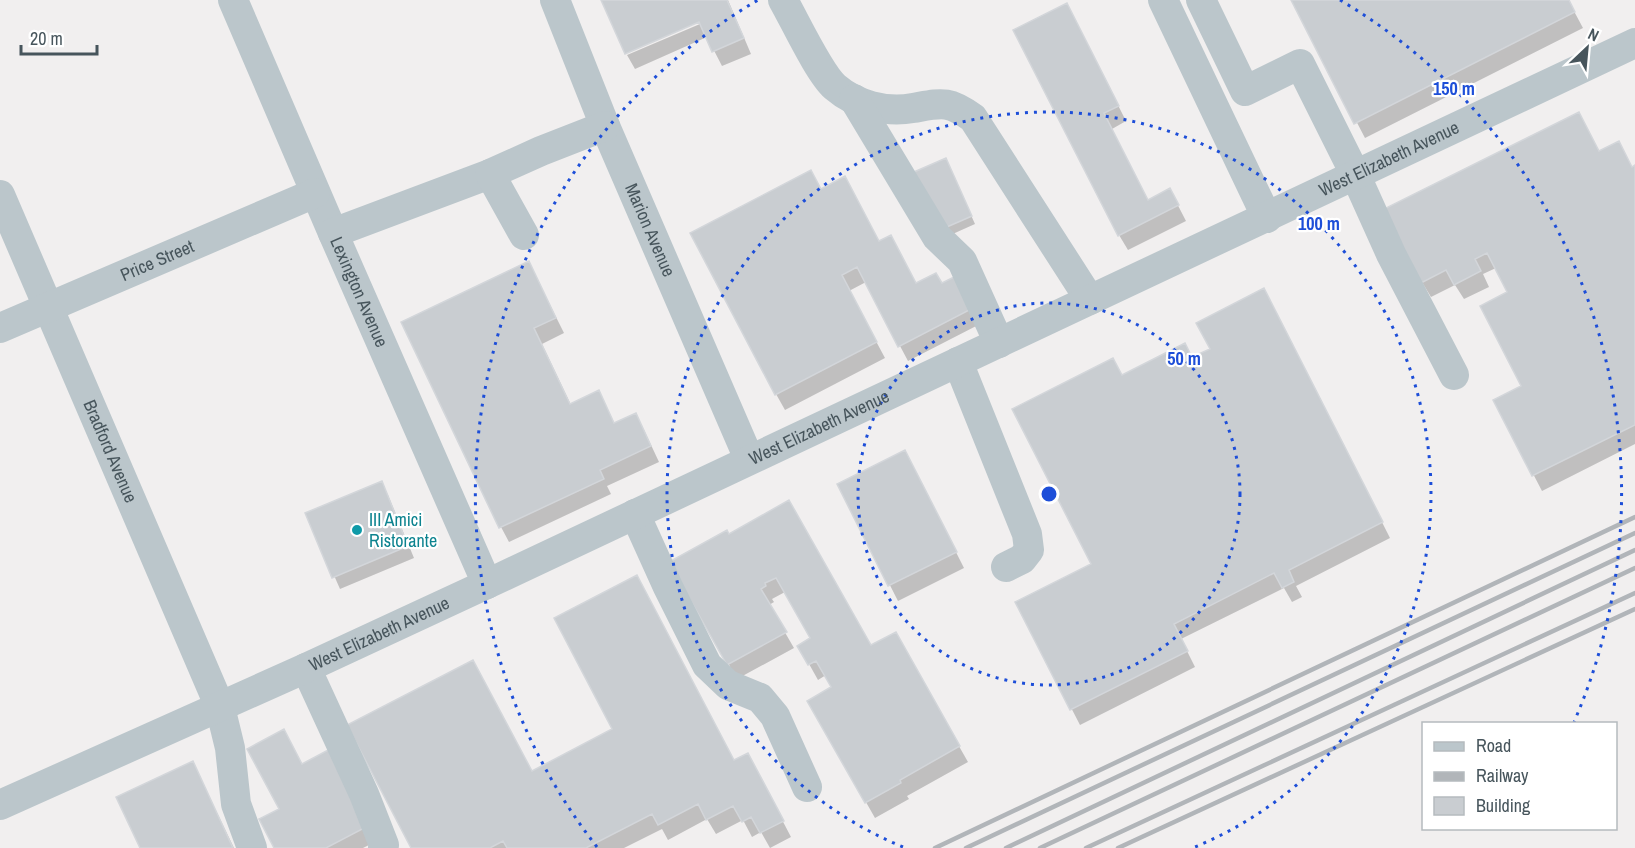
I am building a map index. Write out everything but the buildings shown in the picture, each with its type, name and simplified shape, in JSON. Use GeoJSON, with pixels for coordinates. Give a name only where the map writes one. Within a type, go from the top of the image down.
{"type":"FeatureCollection","features":[{"type":"Feature","properties":{"kind":"street","name":"Lexington Avenue"},"geometry":{"type":"LineString","coordinates":[[233,0],[487,584]]}},
{"type":"Feature","properties":{"kind":"street","name":"Marion Avenue"},"geometry":{"type":"LineString","coordinates":[[555,0],[605,126],[749,459]]}},
{"type":"Feature","properties":{"kind":"street"},"geometry":{"type":"LineString","coordinates":[[783,0],[826,75],[835,87],[854,99],[873,107],[891,110],[941,104],[957,106],[973,118],[1090,300]]}},
{"type":"Feature","properties":{"kind":"street"},"geometry":{"type":"LineString","coordinates":[[1163,0],[1267,218]]}},
{"type":"Feature","properties":{"kind":"street"},"geometry":{"type":"LineString","coordinates":[[1201,0],[1245,91]]}},
{"type":"Feature","properties":{"kind":"street","name":"West Elizabeth Avenue"},"geometry":{"type":"LineString","coordinates":[[0,805],[487,584],[1635,44]]}},
{"type":"Feature","properties":{"kind":"street"},"geometry":{"type":"LineString","coordinates":[[1214,106],[1300,63],[1355,174],[1391,254],[1454,375]]}},
{"type":"Feature","properties":{"kind":"street"},"geometry":{"type":"LineString","coordinates":[[854,99],[937,237],[962,261],[999,343]]}},
{"type":"Feature","properties":{"kind":"street"},"geometry":{"type":"LineString","coordinates":[[333,233],[490,174],[605,126]]}},
{"type":"Feature","properties":{"kind":"street"},"geometry":{"type":"LineString","coordinates":[[490,174],[524,235]]}},
{"type":"Feature","properties":{"kind":"street","name":"Price Street"},"geometry":{"type":"LineString","coordinates":[[0,328],[315,193]]}},
{"type":"Feature","properties":{"kind":"street","name":"Bradford Avenue"},"geometry":{"type":"LineString","coordinates":[[0,195],[220,707],[230,748],[236,804],[252,848]]}},
{"type":"Feature","properties":{"kind":"street"},"geometry":{"type":"LineString","coordinates":[[957,362],[1027,534],[1029,550],[1022,559],[1006,567]]}},
{"type":"Feature","properties":{"kind":"street"},"geometry":{"type":"LineString","coordinates":[[635,514],[707,665],[728,685],[760,698],[775,716],[807,787]]}},
{"type":"Feature","properties":{"kind":"street"},"geometry":{"type":"LineString","coordinates":[[306,668],[364,794],[384,845],[383,848]]}},
{"type":"Feature","properties":{"kind":"railway"},"geometry":{"type":"LineString","coordinates":[[935,848],[1635,517]]}},
{"type":"Feature","properties":{"kind":"railway"},"geometry":{"type":"LineString","coordinates":[[966,848],[1635,533]]}},
{"type":"Feature","properties":{"kind":"railway"},"geometry":{"type":"LineString","coordinates":[[1006,848],[1635,550]]}},
{"type":"Feature","properties":{"kind":"railway"},"geometry":{"type":"LineString","coordinates":[[1040,848],[1635,568]]}},
{"type":"Feature","properties":{"kind":"railway"},"geometry":{"type":"LineString","coordinates":[[1086,848],[1635,593]]}},
{"type":"Feature","properties":{"kind":"railway"},"geometry":{"type":"LineString","coordinates":[[1118,848],[1635,609]]}},
{"type":"Feature","properties":{"kind":"place","name":"III Amici Ristorante"},"geometry":{"type":"Point","coordinates":[357,530]}}]}
